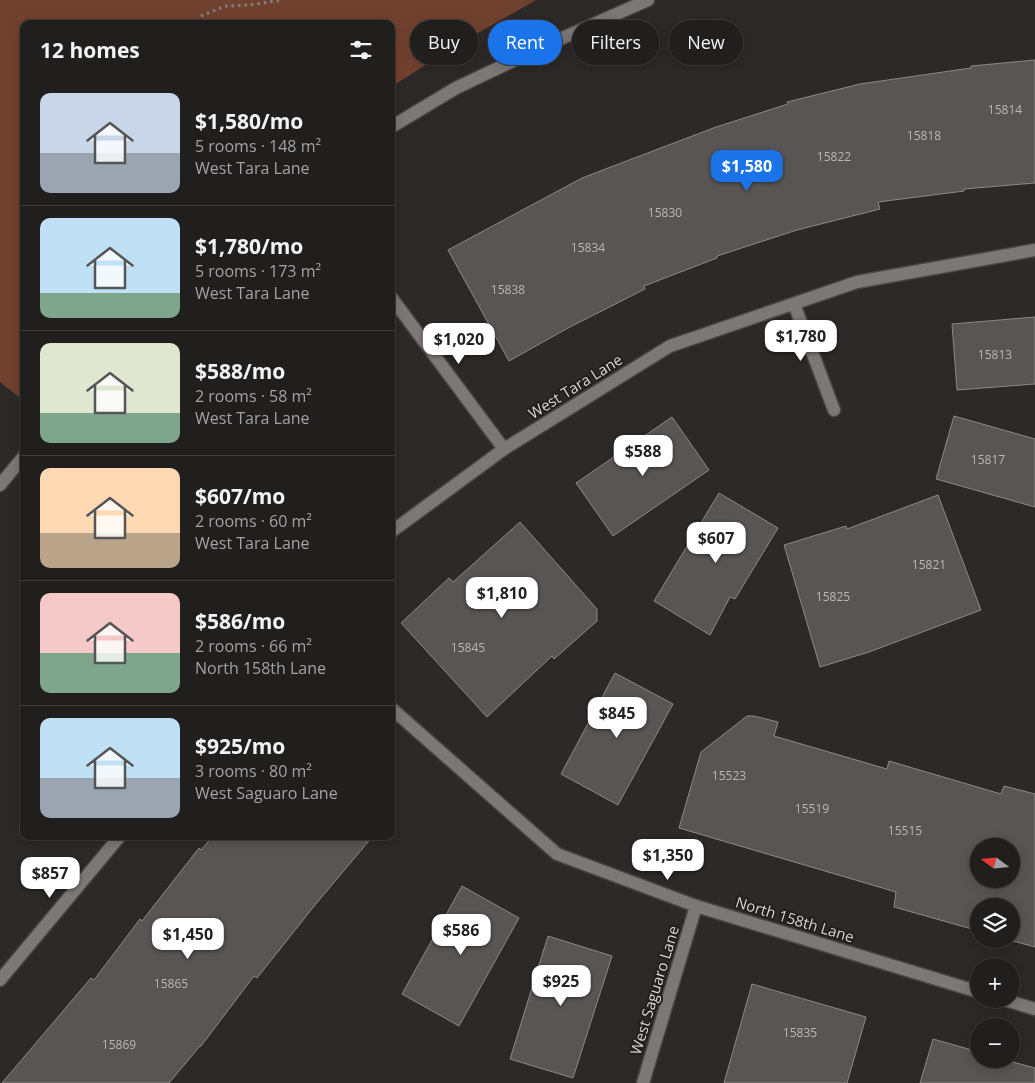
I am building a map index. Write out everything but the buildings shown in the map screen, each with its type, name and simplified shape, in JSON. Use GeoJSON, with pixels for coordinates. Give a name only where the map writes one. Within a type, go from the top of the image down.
{"type":"FeatureCollection","features":[{"type":"Feature","properties":{"kind":"street"},"geometry":{"type":"LineString","coordinates":[[395,125],[456,88],[648,0]]}},
{"type":"Feature","properties":{"kind":"street","name":"West Tara Lane"},"geometry":{"type":"LineString","coordinates":[[395,529],[504,449],[670,346],[857,282],[1035,250]]}},
{"type":"Feature","properties":{"kind":"street"},"geometry":{"type":"LineString","coordinates":[[395,302],[504,449]]}},
{"type":"Feature","properties":{"kind":"street"},"geometry":{"type":"LineString","coordinates":[[794,304],[834,410]]}},
{"type":"Feature","properties":{"kind":"street"},"geometry":{"type":"LineString","coordinates":[[0,484],[20,461]]}},
{"type":"Feature","properties":{"kind":"street","name":"North 158th Lane"},"geometry":{"type":"LineString","coordinates":[[395,712],[557,854],[696,906],[970,989]]}},
{"type":"Feature","properties":{"kind":"street"},"geometry":{"type":"LineString","coordinates":[[0,980],[117,840]]}},
{"type":"Feature","properties":{"kind":"street","name":"West Saguaro Lane"},"geometry":{"type":"LineString","coordinates":[[643,1083],[696,906]]}},
{"type":"Feature","properties":{"kind":"street"},"geometry":{"type":"LineString","coordinates":[[1020,1004],[1035,1009]]}},
{"type":"Feature","properties":{"kind":"path"},"geometry":{"type":"LineString","coordinates":[[201,16],[225,6],[250,5],[282,0]]}},
{"type":"Feature","properties":{"kind":"shaded area"},"geometry":{"type":"Polygon","coordinates":[[[0,0],[536,0],[501,20],[488,20],[488,27],[478,33],[478,20],[410,20],[410,65],[425,65],[395,84],[395,20],[20,20],[20,398],[0,382],[0,0]]]}}]}
